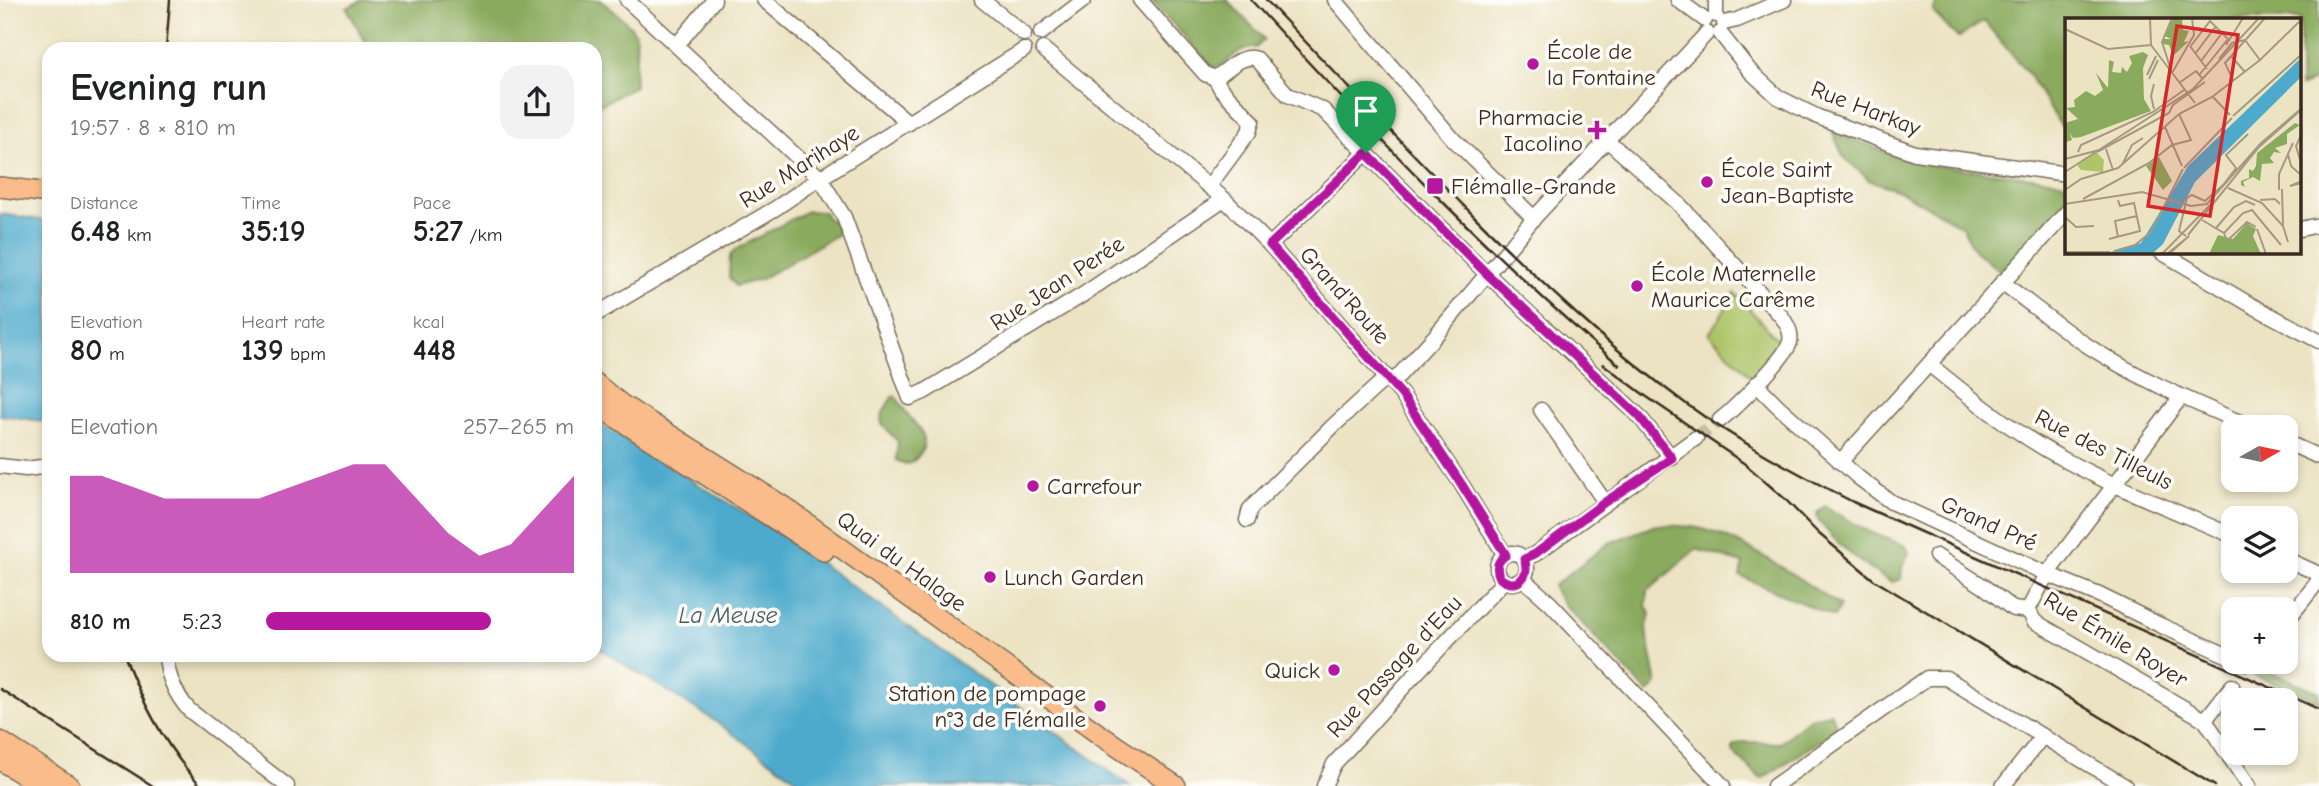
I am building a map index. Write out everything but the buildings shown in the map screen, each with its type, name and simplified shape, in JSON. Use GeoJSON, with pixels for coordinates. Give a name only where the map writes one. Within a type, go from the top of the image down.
{"type":"FeatureCollection","features":[{"type":"Feature","properties":{"kind":"main road"},"geometry":{"type":"LineString","coordinates":[[0,187],[42,192]]}},
{"type":"Feature","properties":{"kind":"main road"},"geometry":{"type":"LineString","coordinates":[[0,198],[42,202]]}},
{"type":"Feature","properties":{"kind":"main road","name":"Quai du Halage"},"geometry":{"type":"LineString","coordinates":[[602,389],[621,404],[783,506],[1100,735],[1176,786]]}},
{"type":"Feature","properties":{"kind":"main road","name":"Quai du Halage"},"geometry":{"type":"LineString","coordinates":[[602,409],[853,570],[1157,786]]}},
{"type":"Feature","properties":{"kind":"main road"},"geometry":{"type":"LineString","coordinates":[[0,741],[70,786]]}},
{"type":"Feature","properties":{"kind":"main road"},"geometry":{"type":"LineString","coordinates":[[0,760],[41,786]]}},
{"type":"Feature","properties":{"kind":"street"},"geometry":{"type":"LineString","coordinates":[[627,0],[820,178]]}},
{"type":"Feature","properties":{"kind":"street"},"geometry":{"type":"LineString","coordinates":[[677,45],[714,0]]}},
{"type":"Feature","properties":{"kind":"street"},"geometry":{"type":"LineString","coordinates":[[764,0],[909,123]]}},
{"type":"Feature","properties":{"kind":"street"},"geometry":{"type":"LineString","coordinates":[[982,0],[1024,34]]}},
{"type":"Feature","properties":{"kind":"street"},"geometry":{"type":"LineString","coordinates":[[1041,33],[1044,38],[1042,49],[1030,54],[1024,50],[1021,39],[1024,34],[1029,31],[1041,33],[1084,0]]}},
{"type":"Feature","properties":{"kind":"street"},"geometry":{"type":"LineString","coordinates":[[1140,0],[1205,74],[1215,78],[1221,89],[1252,121],[1249,132],[1209,186]]}},
{"type":"Feature","properties":{"kind":"street"},"geometry":{"type":"LineString","coordinates":[[1335,0],[1459,146],[1534,218]]}},
{"type":"Feature","properties":{"kind":"street","name":"Rue Harkay"},"geometry":{"type":"LineString","coordinates":[[1678,0],[1715,21],[1750,71],[1779,97],[1818,117],[1915,153],[2065,174]]}},
{"type":"Feature","properties":{"kind":"street"},"geometry":{"type":"LineString","coordinates":[[1247,520],[1250,509],[1333,426],[1390,380],[1435,336],[1534,218],[1608,141],[1715,21],[1737,20],[1784,0]]}},
{"type":"Feature","properties":{"kind":"street","name":"Grand'Route"},"geometry":{"type":"LineString","coordinates":[[1042,49],[1209,186],[1270,245],[1390,380],[1506,555]]}},
{"type":"Feature","properties":{"kind":"street","name":"Rue Marihaye"},"geometry":{"type":"LineString","coordinates":[[602,311],[776,208],[1024,50]]}},
{"type":"Feature","properties":{"kind":"street"},"geometry":{"type":"LineString","coordinates":[[1215,78],[1250,56],[1257,59],[1288,95],[1323,110],[1486,273],[1639,416],[1672,458]]}},
{"type":"Feature","properties":{"kind":"street"},"geometry":{"type":"LineString","coordinates":[[1608,141],[1678,203],[1788,326],[1791,339],[1784,354],[1720,420]]}},
{"type":"Feature","properties":{"kind":"street"},"geometry":{"type":"LineString","coordinates":[[1270,245],[1366,153]]}},
{"type":"Feature","properties":{"kind":"street","name":"Rue Jean Perée"},"geometry":{"type":"LineString","coordinates":[[820,178],[844,217],[911,398],[1082,296],[1224,199]]}},
{"type":"Feature","properties":{"kind":"street"},"geometry":{"type":"LineString","coordinates":[[1840,462],[2065,214]]}},
{"type":"Feature","properties":{"kind":"street"},"geometry":{"type":"LineString","coordinates":[[2164,254],[2319,341]]}},
{"type":"Feature","properties":{"kind":"street"},"geometry":{"type":"LineString","coordinates":[[2002,282],[2089,346],[2181,397],[2223,415]]}},
{"type":"Feature","properties":{"kind":"street","name":"Rue des Tilleuls"},"geometry":{"type":"LineString","coordinates":[[1929,364],[1978,404],[2063,459],[2221,531]]}},
{"type":"Feature","properties":{"kind":"street","name":"Grand Pré"},"geometry":{"type":"LineString","coordinates":[[1756,384],[1840,462],[1899,507],[2221,651]]}},
{"type":"Feature","properties":{"kind":"street"},"geometry":{"type":"LineString","coordinates":[[2029,611],[2047,574],[2181,397]]}},
{"type":"Feature","properties":{"kind":"street"},"geometry":{"type":"LineString","coordinates":[[1541,410],[1605,502]]}},
{"type":"Feature","properties":{"kind":"street"},"geometry":{"type":"LineString","coordinates":[[1524,559],[1672,458],[1696,438]]}},
{"type":"Feature","properties":{"kind":"street"},"geometry":{"type":"LineString","coordinates":[[2298,447],[2319,457]]}},
{"type":"Feature","properties":{"kind":"street"},"geometry":{"type":"LineString","coordinates":[[0,466],[26,470],[42,467]]}},
{"type":"Feature","properties":{"kind":"street"},"geometry":{"type":"LineString","coordinates":[[1517,554],[1524,559],[1527,567],[1523,579],[1510,584],[1500,578],[1497,567],[1501,558],[1517,554]]}},
{"type":"Feature","properties":{"kind":"street","name":"Rue Émile Royer"},"geometry":{"type":"LineString","coordinates":[[1937,556],[2012,609],[2029,611],[2034,621],[2205,720],[2249,786]]}},
{"type":"Feature","properties":{"kind":"street"},"geometry":{"type":"LineString","coordinates":[[2298,564],[2319,574]]}},
{"type":"Feature","properties":{"kind":"street"},"geometry":{"type":"LineString","coordinates":[[1523,579],[1550,603],[1723,786]]}},
{"type":"Feature","properties":{"kind":"street"},"geometry":{"type":"LineString","coordinates":[[2298,607],[2319,580]]}},
{"type":"Feature","properties":{"kind":"street","name":"Rue Passage d'Eau"},"geometry":{"type":"LineString","coordinates":[[1324,786],[1334,764],[1504,581]]}},
{"type":"Feature","properties":{"kind":"street"},"geometry":{"type":"LineString","coordinates":[[167,662],[168,672],[181,702],[287,786]]}},
{"type":"Feature","properties":{"kind":"street"},"geometry":{"type":"LineString","coordinates":[[1774,786],[1927,678],[1946,678],[2125,786]]}},
{"type":"Feature","properties":{"kind":"street"},"geometry":{"type":"LineString","coordinates":[[2205,720],[2232,686]]}},
{"type":"Feature","properties":{"kind":"street"},"geometry":{"type":"LineString","coordinates":[[2003,786],[2043,736]]}},
{"type":"Feature","properties":{"kind":"green space"},"geometry":{"type":"Polygon","coordinates":[[[362,0],[601,0],[623,19],[636,36],[635,86],[602,104],[602,42],[365,42],[347,8],[362,0]]]}},
{"type":"Feature","properties":{"kind":"green space"},"geometry":{"type":"Polygon","coordinates":[[[1151,0],[1227,0],[1264,39],[1256,48],[1242,50],[1224,64],[1213,68],[1151,0]]]}},
{"type":"Feature","properties":{"kind":"green space"},"geometry":{"type":"Polygon","coordinates":[[[1937,0],[2319,0],[2319,78],[2302,86],[2302,18],[2065,18],[2065,123],[2061,126],[2028,74],[1984,21],[1958,38],[1933,12],[1937,0]]]}},
{"type":"Feature","properties":{"kind":"green space"},"geometry":{"type":"Polygon","coordinates":[[[1832,131],[1923,164],[2049,179],[2065,183],[2065,204],[2001,272],[1974,250],[1963,227],[1898,190],[1869,180],[1843,156],[1832,131]]]}},
{"type":"Feature","properties":{"kind":"green space"},"geometry":{"type":"Polygon","coordinates":[[[807,211],[824,212],[828,219],[837,222],[838,234],[761,279],[736,286],[729,278],[730,256],[735,250],[807,211]]]}},
{"type":"Feature","properties":{"kind":"green space"},"geometry":{"type":"Polygon","coordinates":[[[1735,293],[1781,344],[1752,377],[1709,334],[1735,293]]]}},
{"type":"Feature","properties":{"kind":"green space"},"geometry":{"type":"Polygon","coordinates":[[[895,396],[924,439],[922,450],[911,463],[904,464],[896,460],[898,442],[883,425],[881,417],[895,396]]]}},
{"type":"Feature","properties":{"kind":"green space"},"geometry":{"type":"Polygon","coordinates":[[[1825,506],[1869,532],[1906,546],[1909,553],[1902,567],[1901,579],[1892,582],[1882,577],[1841,545],[1817,517],[1817,513],[1825,506]]]}},
{"type":"Feature","properties":{"kind":"green space"},"geometry":{"type":"Polygon","coordinates":[[[1656,525],[1694,527],[1739,543],[1840,606],[1834,617],[1740,576],[1743,563],[1696,549],[1648,591],[1646,606],[1651,614],[1646,628],[1657,684],[1648,693],[1562,602],[1553,586],[1609,543],[1656,525]]]}},
{"type":"Feature","properties":{"kind":"green space"},"geometry":{"type":"Polygon","coordinates":[[[2251,674],[2275,674],[2319,692],[2319,702],[2298,693],[2298,688],[2285,688],[2251,674]]]}},
{"type":"Feature","properties":{"kind":"green space"},"geometry":{"type":"Polygon","coordinates":[[[1830,712],[1836,730],[1763,778],[1733,752],[1733,746],[1743,742],[1780,743],[1810,718],[1830,712]]]}},
{"type":"Feature","properties":{"kind":"water"},"geometry":{"type":"Polygon","coordinates":[[[0,214],[42,220],[42,421],[0,415],[0,214]]]}},
{"type":"Feature","properties":{"kind":"water","name":"La Meuse"},"geometry":{"type":"Polygon","coordinates":[[[602,425],[784,537],[1130,786],[806,786],[709,717],[602,650],[602,425]]]}},
{"type":"Feature","properties":{"kind":"tunnel"},"geometry":{"type":"LineString","coordinates":[[1696,438],[1720,420]]}},
{"type":"Feature","properties":{"kind":"railway"},"geometry":{"type":"LineString","coordinates":[[167,42],[170,0]]}},
{"type":"Feature","properties":{"kind":"railway"},"geometry":{"type":"LineString","coordinates":[[1251,0],[1339,95],[1475,234],[1619,365]]}},
{"type":"Feature","properties":{"kind":"railway"},"geometry":{"type":"LineString","coordinates":[[1266,0],[1525,266],[1629,360],[1705,417],[1767,456],[1853,502],[2319,709]]}},
{"type":"Feature","properties":{"kind":"railway"},"geometry":{"type":"LineString","coordinates":[[1603,364],[1745,464],[1818,533],[1874,580],[2215,786]]}},
{"type":"Feature","properties":{"kind":"railway"},"geometry":{"type":"LineString","coordinates":[[127,662],[156,724],[201,786]]}},
{"type":"Feature","properties":{"kind":"railway"},"geometry":{"type":"LineString","coordinates":[[0,689],[153,786]]}},
{"type":"Feature","properties":{"kind":"place","name":"École de la Fontaine"},"geometry":{"type":"Point","coordinates":[1533,64]}},
{"type":"Feature","properties":{"kind":"place","name":"Pharmacie Iacolino"},"geometry":{"type":"Point","coordinates":[1597,130]}},
{"type":"Feature","properties":{"kind":"place","name":"École Saint Jean-Baptiste"},"geometry":{"type":"Point","coordinates":[1707,182]}},
{"type":"Feature","properties":{"kind":"place","name":"Flémalle-Grande"},"geometry":{"type":"Point","coordinates":[1435,186]}},
{"type":"Feature","properties":{"kind":"place","name":"École Maternelle Maurice Carême"},"geometry":{"type":"Point","coordinates":[1637,286]}},
{"type":"Feature","properties":{"kind":"place","name":"Carrefour"},"geometry":{"type":"Point","coordinates":[1033,486]}},
{"type":"Feature","properties":{"kind":"place","name":"Lunch Garden"},"geometry":{"type":"Point","coordinates":[990,577]}},
{"type":"Feature","properties":{"kind":"place","name":"Quick"},"geometry":{"type":"Point","coordinates":[1334,670]}},
{"type":"Feature","properties":{"kind":"place","name":"Station de pompage n°3 de Flémalle"},"geometry":{"type":"Point","coordinates":[1100,706]}},
{"type":"Feature","properties":{"kind":"route"},"geometry":{"type":"LineString","coordinates":[[1366,153],[1486,273],[1639,416],[1672,458],[1524,559],[1527,571],[1517,583],[1510,584],[1500,578],[1497,573],[1498,562],[1506,555],[1402,395],[1270,245],[1366,153]]}}]}
